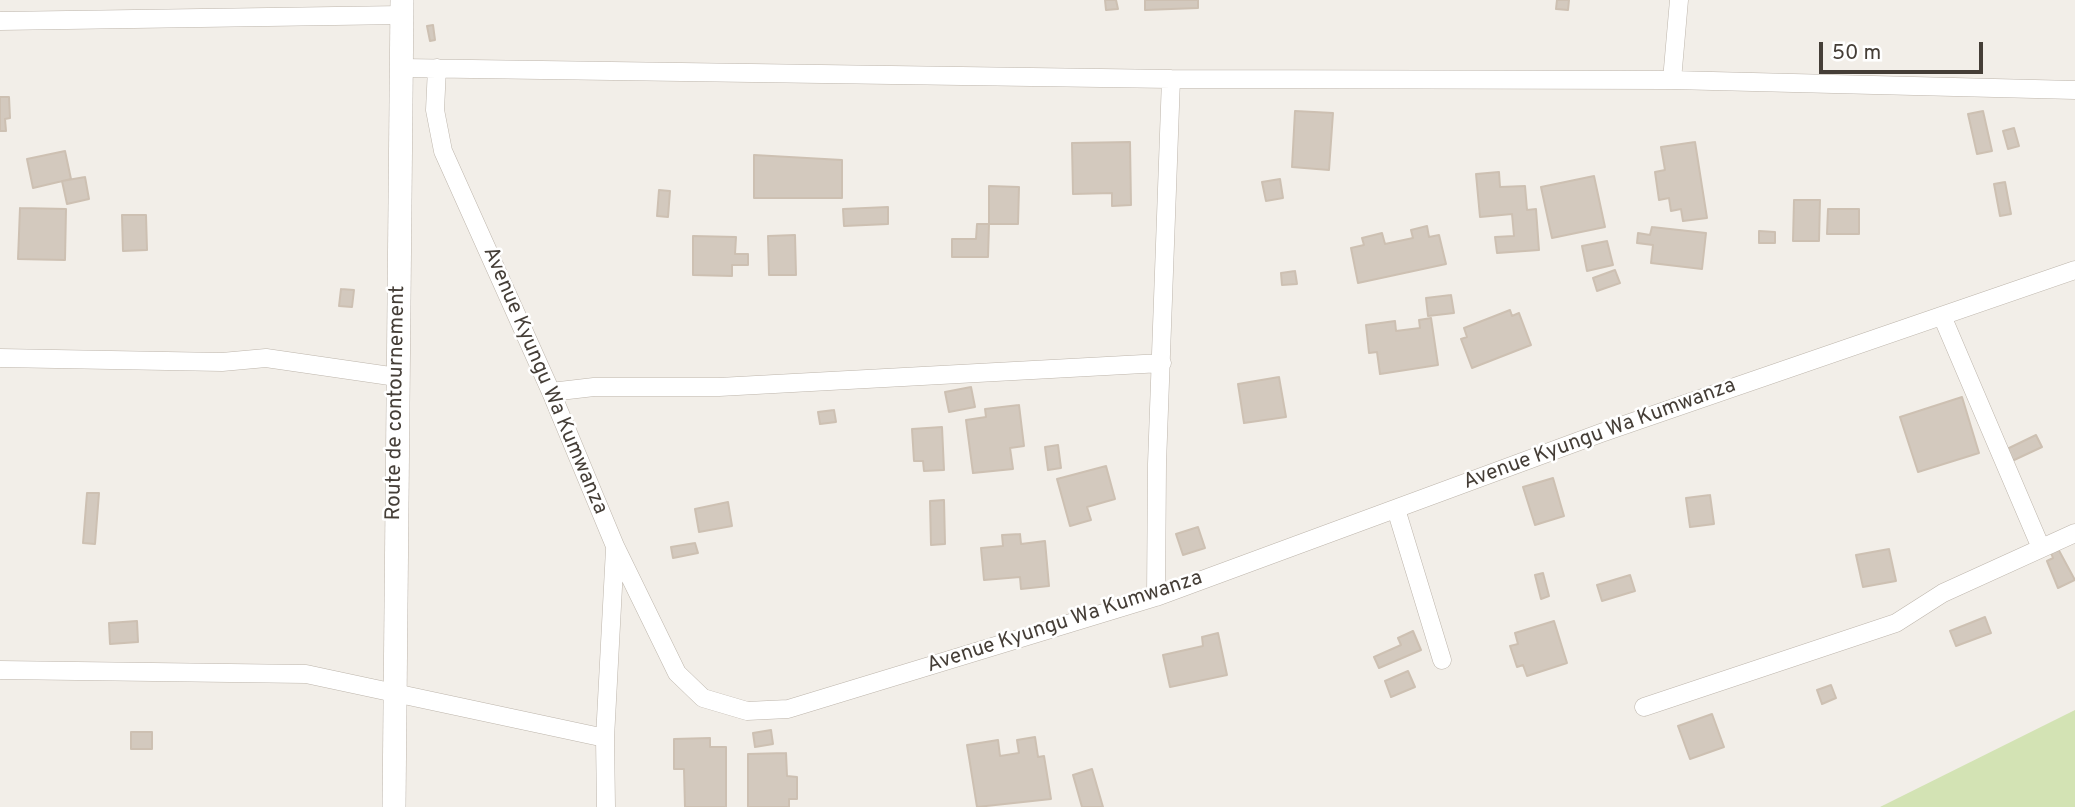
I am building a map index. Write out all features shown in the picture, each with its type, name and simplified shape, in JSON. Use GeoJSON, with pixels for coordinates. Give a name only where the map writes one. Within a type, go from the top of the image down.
{"type":"FeatureCollection","features":[{"type":"Feature","properties":{"kind":"street"},"geometry":{"type":"LineString","coordinates":[[1672,80],[1679,0]]}},
{"type":"Feature","properties":{"kind":"street"},"geometry":{"type":"LineString","coordinates":[[0,20],[322,8],[402,8]]}},
{"type":"Feature","properties":{"kind":"street","name":"Route de contournement"},"geometry":{"type":"LineString","coordinates":[[394,807],[402,8]]}},
{"type":"Feature","properties":{"kind":"street"},"geometry":{"type":"LineString","coordinates":[[402,68],[1171,79],[1672,80],[2075,90]]}},
{"type":"Feature","properties":{"kind":"street","name":"Avenue Kyungu Wa Kumwanza"},"geometry":{"type":"LineString","coordinates":[[437,68],[435,110],[443,152],[551,392],[615,546],[677,673],[703,698],[747,711],[788,709],[1156,597],[1601,433],[2075,270]]}},
{"type":"Feature","properties":{"kind":"street"},"geometry":{"type":"LineString","coordinates":[[1156,597],[1157,464],[1171,79]]}},
{"type":"Feature","properties":{"kind":"street"},"geometry":{"type":"LineString","coordinates":[[1942,316],[2041,548]]}},
{"type":"Feature","properties":{"kind":"street"},"geometry":{"type":"LineString","coordinates":[[0,358],[222,362],[266,358],[397,377]]}},
{"type":"Feature","properties":{"kind":"street"},"geometry":{"type":"LineString","coordinates":[[551,392],[594,387],[719,387],[1162,363]]}},
{"type":"Feature","properties":{"kind":"street"},"geometry":{"type":"LineString","coordinates":[[1396,509],[1442,660]]}},
{"type":"Feature","properties":{"kind":"street"},"geometry":{"type":"LineString","coordinates":[[1644,707],[1896,623],[1942,593],[2075,533]]}},
{"type":"Feature","properties":{"kind":"street"},"geometry":{"type":"LineString","coordinates":[[606,807],[605,738],[615,546]]}},
{"type":"Feature","properties":{"kind":"street"},"geometry":{"type":"LineString","coordinates":[[0,670],[306,674],[605,738]]}},
{"type":"Feature","properties":{"kind":"green space"},"geometry":{"type":"Polygon","coordinates":[[[2075,710],[2075,807],[1880,807],[2075,710]]]}},
{"type":"Feature","properties":{"kind":"building"},"geometry":{"type":"Polygon","coordinates":[[[1105,0],[1116,0],[1118,9],[1106,10],[1105,0]]]}},
{"type":"Feature","properties":{"kind":"building"},"geometry":{"type":"Polygon","coordinates":[[[1145,0],[1198,0],[1198,8],[1145,10],[1145,0]]]}},
{"type":"Feature","properties":{"kind":"building"},"geometry":{"type":"Polygon","coordinates":[[[1557,0],[1569,0],[1568,10],[1556,9],[1557,0]]]}},
{"type":"Feature","properties":{"kind":"building"},"geometry":{"type":"Polygon","coordinates":[[[433,25],[435,40],[430,41],[427,26],[433,25]]]}},
{"type":"Feature","properties":{"kind":"building"},"geometry":{"type":"Polygon","coordinates":[[[0,97],[9,97],[10,118],[5,119],[6,131],[0,131],[0,97]]]}},
{"type":"Feature","properties":{"kind":"building"},"geometry":{"type":"Polygon","coordinates":[[[1295,111],[1333,113],[1329,170],[1292,167],[1295,111]]]}},
{"type":"Feature","properties":{"kind":"building"},"geometry":{"type":"Polygon","coordinates":[[[1983,111],[1992,151],[1977,154],[1968,114],[1983,111]]]}},
{"type":"Feature","properties":{"kind":"building"},"geometry":{"type":"Polygon","coordinates":[[[2014,128],[2019,146],[2008,149],[2003,131],[2014,128]]]}},
{"type":"Feature","properties":{"kind":"building"},"geometry":{"type":"Polygon","coordinates":[[[1130,142],[1131,205],[1112,206],[1112,193],[1073,194],[1072,143],[1130,142]]]}},
{"type":"Feature","properties":{"kind":"building"},"geometry":{"type":"Polygon","coordinates":[[[1695,142],[1707,218],[1683,221],[1681,209],[1671,211],[1669,198],[1659,200],[1655,172],[1665,170],[1661,147],[1695,142]]]}},
{"type":"Feature","properties":{"kind":"building"},"geometry":{"type":"Polygon","coordinates":[[[65,151],[71,179],[33,188],[27,159],[65,151]]]}},
{"type":"Feature","properties":{"kind":"building"},"geometry":{"type":"Polygon","coordinates":[[[754,155],[842,160],[842,198],[754,198],[754,155]]]}},
{"type":"Feature","properties":{"kind":"building"},"geometry":{"type":"Polygon","coordinates":[[[1499,172],[1500,187],[1525,186],[1527,210],[1536,209],[1539,250],[1497,253],[1495,237],[1514,236],[1512,214],[1480,217],[1476,174],[1499,172]]]}},
{"type":"Feature","properties":{"kind":"building"},"geometry":{"type":"Polygon","coordinates":[[[1594,176],[1605,227],[1552,238],[1541,187],[1594,176]]]}},
{"type":"Feature","properties":{"kind":"building"},"geometry":{"type":"Polygon","coordinates":[[[85,177],[89,199],[67,204],[62,181],[85,177]]]}},
{"type":"Feature","properties":{"kind":"building"},"geometry":{"type":"Polygon","coordinates":[[[1280,179],[1283,198],[1266,201],[1262,182],[1280,179]]]}},
{"type":"Feature","properties":{"kind":"building"},"geometry":{"type":"Polygon","coordinates":[[[2005,182],[2011,214],[2000,216],[1994,184],[2005,182]]]}},
{"type":"Feature","properties":{"kind":"building"},"geometry":{"type":"Polygon","coordinates":[[[989,186],[1019,187],[1018,224],[989,224],[989,186]]]}},
{"type":"Feature","properties":{"kind":"building"},"geometry":{"type":"Polygon","coordinates":[[[659,190],[670,191],[668,217],[657,216],[659,190]]]}},
{"type":"Feature","properties":{"kind":"building"},"geometry":{"type":"Polygon","coordinates":[[[1794,200],[1820,200],[1819,241],[1793,241],[1794,200]]]}},
{"type":"Feature","properties":{"kind":"building"},"geometry":{"type":"Polygon","coordinates":[[[888,207],[888,224],[844,226],[843,209],[888,207]]]}},
{"type":"Feature","properties":{"kind":"building"},"geometry":{"type":"Polygon","coordinates":[[[20,208],[66,209],[65,260],[18,259],[20,208]]]}},
{"type":"Feature","properties":{"kind":"building"},"geometry":{"type":"Polygon","coordinates":[[[1828,209],[1859,209],[1859,234],[1827,234],[1828,209]]]}},
{"type":"Feature","properties":{"kind":"building"},"geometry":{"type":"Polygon","coordinates":[[[122,215],[146,215],[147,250],[123,251],[122,215]]]}},
{"type":"Feature","properties":{"kind":"building"},"geometry":{"type":"Polygon","coordinates":[[[977,224],[989,224],[988,257],[952,257],[952,239],[976,239],[977,224]]]}},
{"type":"Feature","properties":{"kind":"building"},"geometry":{"type":"Polygon","coordinates":[[[1427,226],[1429,237],[1439,235],[1446,264],[1358,283],[1351,248],[1364,245],[1362,238],[1382,233],[1385,244],[1413,238],[1411,230],[1427,226]]]}},
{"type":"Feature","properties":{"kind":"building"},"geometry":{"type":"Polygon","coordinates":[[[1652,227],[1706,233],[1702,269],[1651,263],[1653,245],[1637,243],[1638,233],[1650,235],[1652,227]]]}},
{"type":"Feature","properties":{"kind":"building"},"geometry":{"type":"Polygon","coordinates":[[[1759,231],[1775,232],[1775,243],[1759,243],[1759,231]]]}},
{"type":"Feature","properties":{"kind":"building"},"geometry":{"type":"Polygon","coordinates":[[[795,235],[796,275],[769,275],[768,236],[795,235]]]}},
{"type":"Feature","properties":{"kind":"building"},"geometry":{"type":"Polygon","coordinates":[[[693,236],[736,237],[735,254],[748,254],[748,265],[732,265],[732,276],[693,275],[693,236]]]}},
{"type":"Feature","properties":{"kind":"building"},"geometry":{"type":"Polygon","coordinates":[[[1607,241],[1613,265],[1587,271],[1582,246],[1607,241]]]}},
{"type":"Feature","properties":{"kind":"building"},"geometry":{"type":"Polygon","coordinates":[[[1615,270],[1620,283],[1597,291],[1593,278],[1615,270]]]}},
{"type":"Feature","properties":{"kind":"building"},"geometry":{"type":"Polygon","coordinates":[[[1295,271],[1297,284],[1282,285],[1281,273],[1295,271]]]}},
{"type":"Feature","properties":{"kind":"building"},"geometry":{"type":"Polygon","coordinates":[[[341,289],[354,290],[352,307],[339,306],[341,289]]]}},
{"type":"Feature","properties":{"kind":"building"},"geometry":{"type":"Polygon","coordinates":[[[1451,295],[1454,313],[1428,316],[1426,298],[1451,295]]]}},
{"type":"Feature","properties":{"kind":"building"},"geometry":{"type":"Polygon","coordinates":[[[1510,310],[1512,316],[1519,313],[1531,345],[1472,368],[1461,339],[1467,337],[1464,328],[1510,310]]]}},
{"type":"Feature","properties":{"kind":"building"},"geometry":{"type":"Polygon","coordinates":[[[1431,318],[1438,365],[1380,374],[1377,352],[1369,353],[1366,325],[1395,321],[1396,331],[1420,328],[1419,320],[1431,318]]]}},
{"type":"Feature","properties":{"kind":"building"},"geometry":{"type":"Polygon","coordinates":[[[1279,377],[1286,417],[1244,423],[1238,384],[1279,377]]]}},
{"type":"Feature","properties":{"kind":"building"},"geometry":{"type":"Polygon","coordinates":[[[971,387],[975,407],[949,412],[945,392],[971,387]]]}},
{"type":"Feature","properties":{"kind":"building"},"geometry":{"type":"Polygon","coordinates":[[[1962,397],[1979,453],[1918,472],[1900,417],[1962,397]]]}},
{"type":"Feature","properties":{"kind":"building"},"geometry":{"type":"Polygon","coordinates":[[[1019,405],[1024,446],[1010,448],[1013,469],[973,473],[966,420],[986,417],[985,409],[1019,405]]]}},
{"type":"Feature","properties":{"kind":"building"},"geometry":{"type":"Polygon","coordinates":[[[834,410],[836,422],[820,424],[818,412],[834,410]]]}},
{"type":"Feature","properties":{"kind":"building"},"geometry":{"type":"Polygon","coordinates":[[[942,427],[944,470],[924,471],[923,461],[914,461],[912,429],[942,427]]]}},
{"type":"Feature","properties":{"kind":"building"},"geometry":{"type":"Polygon","coordinates":[[[2036,435],[2042,447],[2012,461],[2007,449],[2036,435]]]}},
{"type":"Feature","properties":{"kind":"building"},"geometry":{"type":"Polygon","coordinates":[[[1058,445],[1061,468],[1048,470],[1045,447],[1058,445]]]}},
{"type":"Feature","properties":{"kind":"building"},"geometry":{"type":"Polygon","coordinates":[[[1106,466],[1115,499],[1087,507],[1091,520],[1070,526],[1057,479],[1106,466]]]}},
{"type":"Feature","properties":{"kind":"building"},"geometry":{"type":"Polygon","coordinates":[[[1553,478],[1564,516],[1535,525],[1523,487],[1553,478]]]}},
{"type":"Feature","properties":{"kind":"building"},"geometry":{"type":"Polygon","coordinates":[[[87,493],[99,493],[95,544],[83,543],[87,493]]]}},
{"type":"Feature","properties":{"kind":"building"},"geometry":{"type":"Polygon","coordinates":[[[1710,495],[1714,524],[1690,527],[1686,498],[1710,495]]]}},
{"type":"Feature","properties":{"kind":"building"},"geometry":{"type":"Polygon","coordinates":[[[944,500],[945,544],[931,545],[930,501],[944,500]]]}},
{"type":"Feature","properties":{"kind":"building"},"geometry":{"type":"Polygon","coordinates":[[[728,502],[732,526],[699,532],[695,509],[728,502]]]}},
{"type":"Feature","properties":{"kind":"building"},"geometry":{"type":"Polygon","coordinates":[[[1198,527],[1205,548],[1183,555],[1176,534],[1198,527]]]}},
{"type":"Feature","properties":{"kind":"building"},"geometry":{"type":"Polygon","coordinates":[[[1020,534],[1021,544],[1045,541],[1049,586],[1021,589],[1020,577],[984,580],[981,548],[1003,546],[1002,535],[1020,534]]]}},
{"type":"Feature","properties":{"kind":"building"},"geometry":{"type":"Polygon","coordinates":[[[695,543],[698,553],[673,558],[671,547],[695,543]]]}},
{"type":"Feature","properties":{"kind":"building"},"geometry":{"type":"Polygon","coordinates":[[[2056,545],[2075,580],[2058,588],[2047,561],[2053,558],[2049,548],[2056,545]]]}},
{"type":"Feature","properties":{"kind":"building"},"geometry":{"type":"Polygon","coordinates":[[[1889,549],[1896,581],[1863,587],[1856,555],[1889,549]]]}},
{"type":"Feature","properties":{"kind":"building"},"geometry":{"type":"Polygon","coordinates":[[[1543,573],[1549,596],[1541,599],[1535,575],[1543,573]]]}},
{"type":"Feature","properties":{"kind":"building"},"geometry":{"type":"Polygon","coordinates":[[[1630,575],[1635,591],[1602,601],[1597,585],[1630,575]]]}},
{"type":"Feature","properties":{"kind":"building"},"geometry":{"type":"Polygon","coordinates":[[[1985,617],[1991,633],[1956,646],[1950,631],[1985,617]]]}},
{"type":"Feature","properties":{"kind":"building"},"geometry":{"type":"Polygon","coordinates":[[[137,621],[138,642],[110,644],[109,623],[137,621]]]}},
{"type":"Feature","properties":{"kind":"building"},"geometry":{"type":"Polygon","coordinates":[[[1554,621],[1567,663],[1527,676],[1523,665],[1517,667],[1510,646],[1518,644],[1515,633],[1554,621]]]}},
{"type":"Feature","properties":{"kind":"building"},"geometry":{"type":"Polygon","coordinates":[[[1413,631],[1421,650],[1379,668],[1374,657],[1401,645],[1398,638],[1413,631]]]}},
{"type":"Feature","properties":{"kind":"building"},"geometry":{"type":"Polygon","coordinates":[[[1218,633],[1227,675],[1170,687],[1163,655],[1203,646],[1202,637],[1218,633]]]}},
{"type":"Feature","properties":{"kind":"building"},"geometry":{"type":"Polygon","coordinates":[[[1408,671],[1415,687],[1391,697],[1385,681],[1408,671]]]}},
{"type":"Feature","properties":{"kind":"building"},"geometry":{"type":"Polygon","coordinates":[[[1831,685],[1836,698],[1822,704],[1817,690],[1831,685]]]}},
{"type":"Feature","properties":{"kind":"building"},"geometry":{"type":"Polygon","coordinates":[[[1712,714],[1724,747],[1690,759],[1678,726],[1712,714]]]}},
{"type":"Feature","properties":{"kind":"building"},"geometry":{"type":"Polygon","coordinates":[[[771,730],[773,744],[755,747],[753,733],[771,730]]]}},
{"type":"Feature","properties":{"kind":"building"},"geometry":{"type":"Polygon","coordinates":[[[131,732],[152,732],[152,749],[131,749],[131,732]]]}},
{"type":"Feature","properties":{"kind":"building"},"geometry":{"type":"Polygon","coordinates":[[[1035,737],[1038,757],[1044,756],[1051,799],[977,807],[967,745],[998,740],[1000,756],[1019,753],[1017,740],[1035,737]]]}},
{"type":"Feature","properties":{"kind":"building"},"geometry":{"type":"Polygon","coordinates":[[[710,738],[710,747],[726,747],[726,807],[685,807],[684,769],[674,769],[674,739],[710,738]]]}},
{"type":"Feature","properties":{"kind":"building"},"geometry":{"type":"Polygon","coordinates":[[[786,753],[787,776],[797,777],[797,799],[789,799],[789,807],[748,807],[748,754],[786,753]]]}},
{"type":"Feature","properties":{"kind":"building"},"geometry":{"type":"Polygon","coordinates":[[[1092,769],[1103,807],[1082,807],[1073,775],[1092,769]]]}}]}
